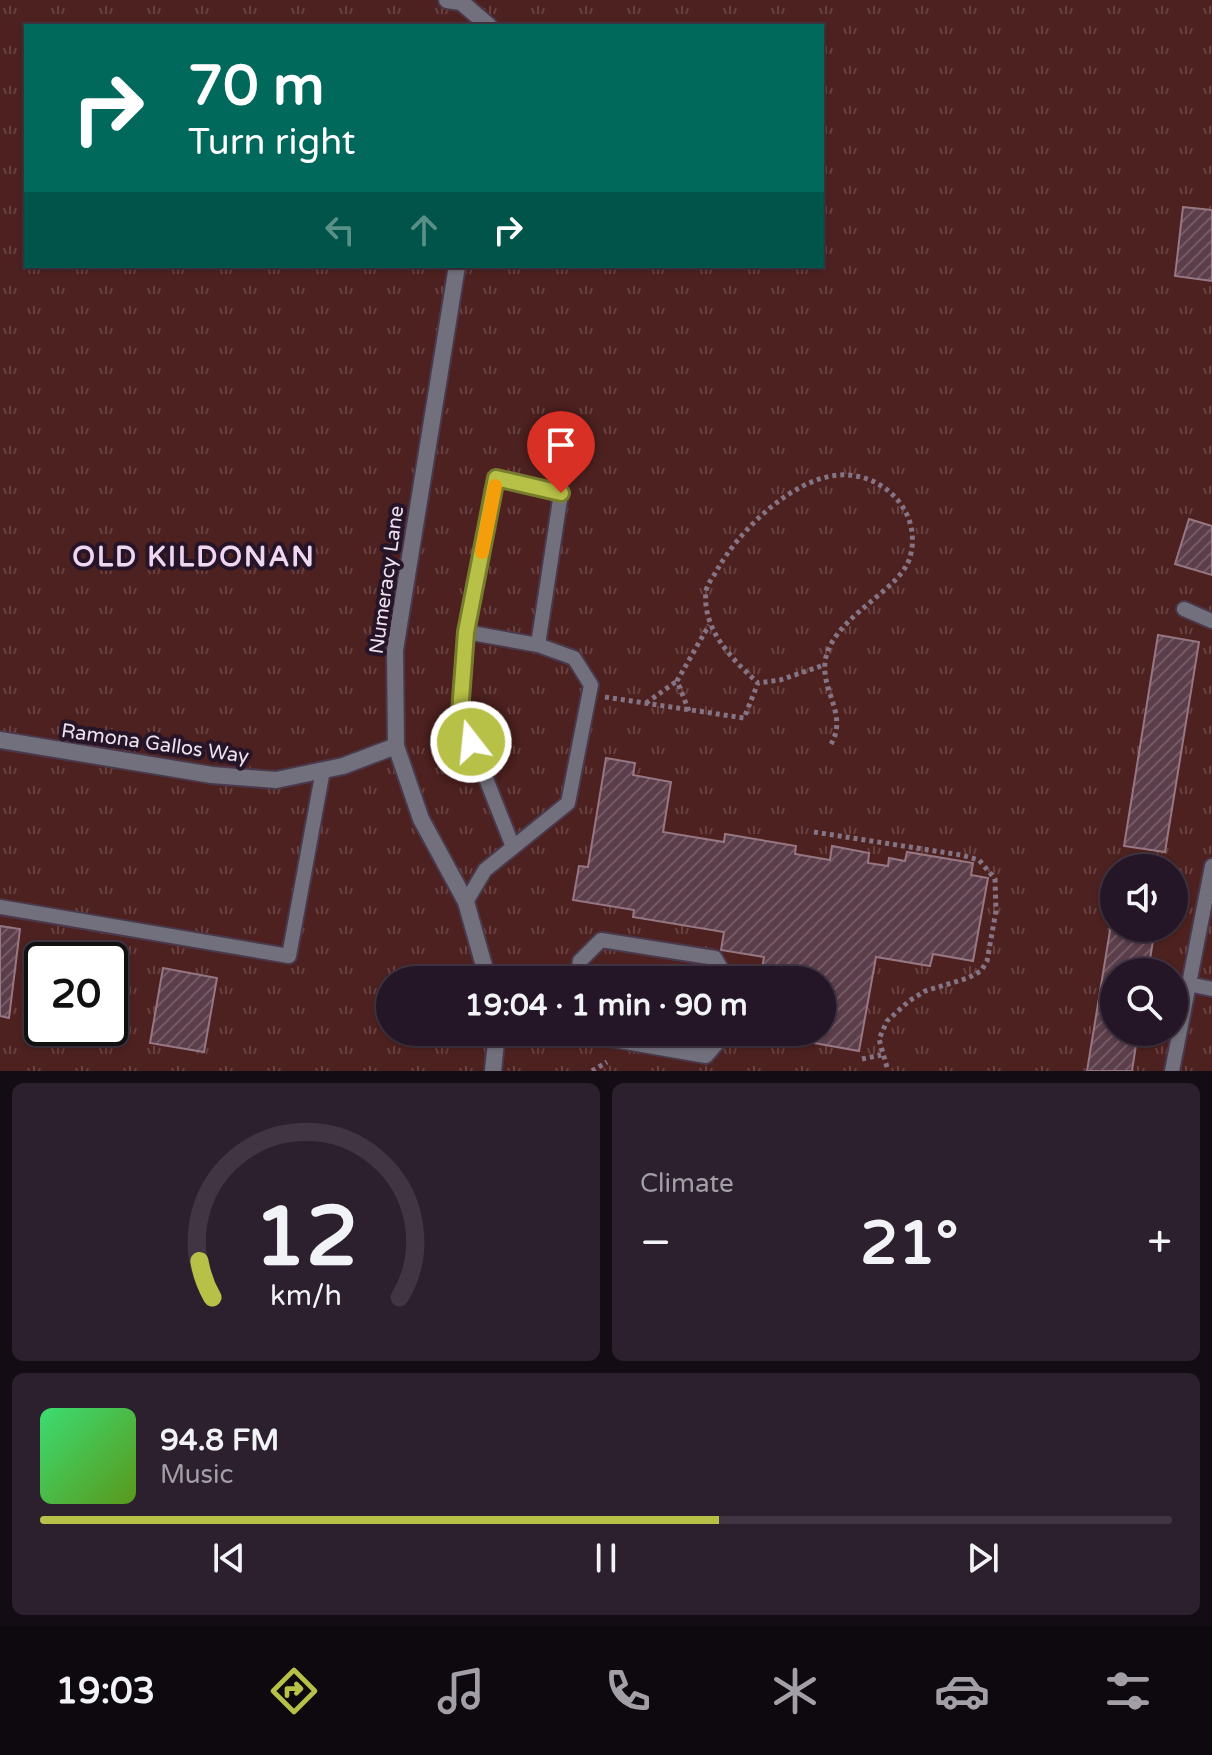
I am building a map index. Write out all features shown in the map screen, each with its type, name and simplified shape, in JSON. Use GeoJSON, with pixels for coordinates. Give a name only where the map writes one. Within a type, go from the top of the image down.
{"type":"FeatureCollection","features":[{"type":"Feature","properties":{"kind":"street"},"geometry":{"type":"LineString","coordinates":[[447,0],[461,2],[487,24]]}},
{"type":"Feature","properties":{"kind":"street","name":"Numeracy Lane"},"geometry":{"type":"LineString","coordinates":[[457,268],[395,650],[396,746],[421,819],[466,902],[484,966]]}},
{"type":"Feature","properties":{"kind":"street","name":"Ramona Gallos Way"},"geometry":{"type":"LineString","coordinates":[[0,740],[212,775],[276,780],[323,770],[396,746]]}},
{"type":"Feature","properties":{"kind":"street"},"geometry":{"type":"LineString","coordinates":[[493,1071],[496,1046]]}},
{"type":"Feature","properties":{"kind":"lane"},"geometry":{"type":"LineString","coordinates":[[513,847],[460,713],[466,632],[496,478],[561,493],[538,645]]}},
{"type":"Feature","properties":{"kind":"lane"},"geometry":{"type":"LineString","coordinates":[[1184,609],[1212,621]]}},
{"type":"Feature","properties":{"kind":"lane"},"geometry":{"type":"LineString","coordinates":[[466,632],[538,645],[574,658],[591,685],[568,803],[485,870],[466,902]]}},
{"type":"Feature","properties":{"kind":"lane"},"geometry":{"type":"LineString","coordinates":[[0,907],[289,956],[323,770]]}},
{"type":"Feature","properties":{"kind":"lane"},"geometry":{"type":"LineString","coordinates":[[1212,866],[1188,984],[1212,989]]}},
{"type":"Feature","properties":{"kind":"lane"},"geometry":{"type":"LineString","coordinates":[[579,966],[580,961],[601,940],[715,958],[720,966]]}},
{"type":"Feature","properties":{"kind":"lane"},"geometry":{"type":"LineString","coordinates":[[648,1046],[706,1056],[715,1046]]}},
{"type":"Feature","properties":{"kind":"lane"},"geometry":{"type":"LineString","coordinates":[[1172,1071],[1177,1046]]}},
{"type":"Feature","properties":{"kind":"path"},"geometry":{"type":"LineString","coordinates":[[835,475],[861,476],[881,483],[897,498],[909,518],[910,557],[900,576],[845,623],[821,666],[780,680],[758,683],[718,641],[710,624],[706,589],[745,529],[807,486],[835,475]]}},
{"type":"Feature","properties":{"kind":"path"},"geometry":{"type":"LineString","coordinates":[[646,703],[677,681],[710,624]]}},
{"type":"Feature","properties":{"kind":"path"},"geometry":{"type":"LineString","coordinates":[[821,666],[837,722],[837,733],[831,744]]}},
{"type":"Feature","properties":{"kind":"path"},"geometry":{"type":"LineString","coordinates":[[677,681],[689,711]]}},
{"type":"Feature","properties":{"kind":"path"},"geometry":{"type":"LineString","coordinates":[[603,696],[744,718],[758,683]]}},
{"type":"Feature","properties":{"kind":"path"},"geometry":{"type":"LineString","coordinates":[[814,832],[961,855],[979,860],[995,879],[996,911],[987,961],[981,971],[968,978],[925,991],[887,1021],[879,1039],[881,1055],[888,1071]]}},
{"type":"Feature","properties":{"kind":"path"},"geometry":{"type":"LineString","coordinates":[[862,1059],[881,1055]]}},
{"type":"Feature","properties":{"kind":"path"},"geometry":{"type":"LineString","coordinates":[[592,1071],[607,1062]]}},
{"type":"Feature","properties":{"kind":"green space"},"geometry":{"type":"Polygon","coordinates":[[[0,0],[1212,0],[1212,1071],[0,1071],[0,0]]]}},
{"type":"Feature","properties":{"kind":"building"},"geometry":{"type":"Polygon","coordinates":[[[1183,207],[1212,210],[1212,281],[1175,276],[1183,207]]]}},
{"type":"Feature","properties":{"kind":"building"},"geometry":{"type":"Polygon","coordinates":[[[1189,519],[1212,526],[1212,575],[1175,564],[1189,519]]]}},
{"type":"Feature","properties":{"kind":"building"},"geometry":{"type":"Polygon","coordinates":[[[1158,635],[1199,642],[1165,852],[1124,846],[1158,635]]]}},
{"type":"Feature","properties":{"kind":"building"},"geometry":{"type":"Polygon","coordinates":[[[606,758],[635,763],[633,775],[671,782],[663,832],[724,842],[725,834],[796,846],[795,854],[830,860],[832,846],[869,853],[868,863],[888,866],[889,858],[905,861],[907,852],[973,863],[971,875],[988,878],[973,961],[933,954],[930,966],[876,957],[859,1051],[831,1046],[836,1046],[836,966],[762,966],[764,957],[721,950],[724,932],[633,917],[634,910],[573,900],[579,866],[588,867],[606,758]]]}},
{"type":"Feature","properties":{"kind":"building"},"geometry":{"type":"Polygon","coordinates":[[[0,926],[20,929],[9,1018],[0,1016],[0,926]]]}},
{"type":"Feature","properties":{"kind":"building"},"geometry":{"type":"Polygon","coordinates":[[[1108,942],[1153,942],[1150,958],[1105,958],[1108,942]]]}},
{"type":"Feature","properties":{"kind":"building"},"geometry":{"type":"Polygon","coordinates":[[[163,968],[217,978],[204,1052],[150,1043],[163,968]]]}},
{"type":"Feature","properties":{"kind":"building"},"geometry":{"type":"Polygon","coordinates":[[[1100,992],[1100,1046],[1136,1046],[1132,1071],[1087,1071],[1100,992]]]}},
{"type":"Feature","properties":{"kind":"slow traffic"},"geometry":{"type":"LineString","coordinates":[[482,552],[495,486]]}},
{"type":"Feature","properties":{"kind":"district","name":"OLD KILDONAN"},"geometry":{"type":"Point","coordinates":[194,557]}},
{"type":"Feature","properties":{"kind":"route"},"geometry":{"type":"LineString","coordinates":[[471,742],[460,713],[466,632],[496,478],[561,493]]}}]}
